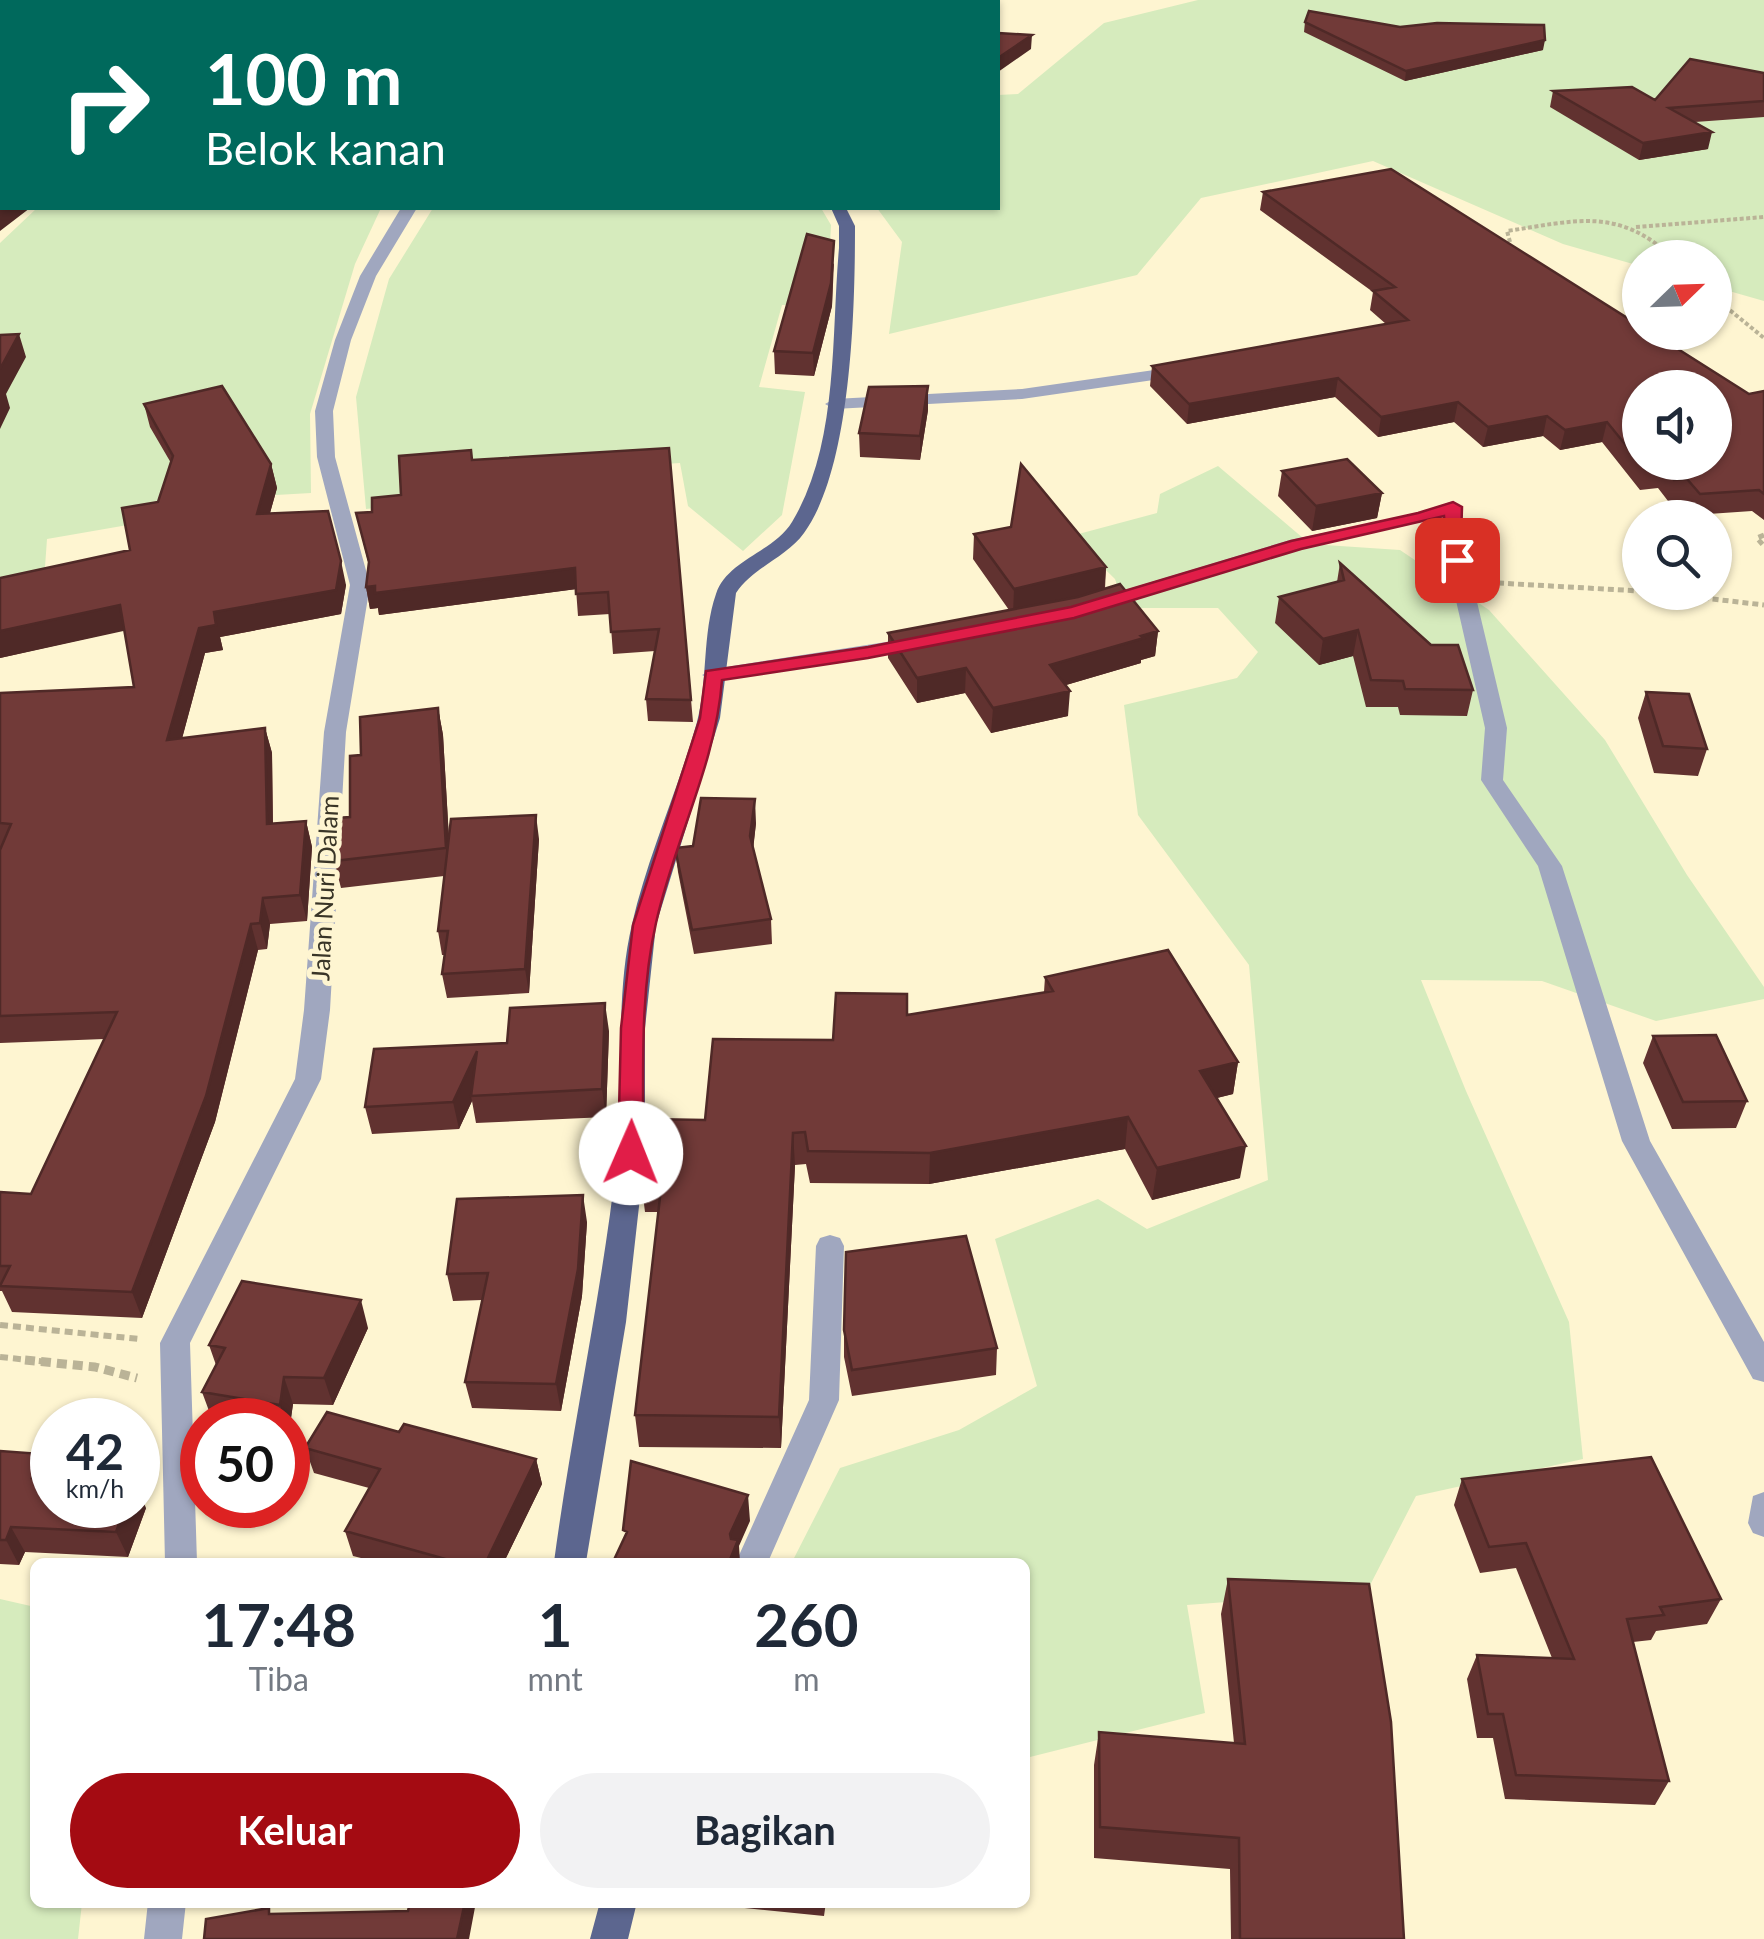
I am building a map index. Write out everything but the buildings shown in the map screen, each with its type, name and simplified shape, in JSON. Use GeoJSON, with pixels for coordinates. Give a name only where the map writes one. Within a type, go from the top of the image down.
{"type":"FeatureCollection","features":[{"type":"Feature","properties":{"kind":"main road"},"geometry":{"type":"LineString","coordinates":[[571,1558],[611,1322],[626,1190],[632,1028],[644,925],[710,718],[713,676],[729,587],[782,549],[802,524],[815,491],[834,404],[847,248],[847,226],[840,210]]}},
{"type":"Feature","properties":{"kind":"main road"},"geometry":{"type":"LineString","coordinates":[[610,1939],[618,1908]]}},
{"type":"Feature","properties":{"kind":"street","name":"Jalan Nuri Dalam"},"geometry":{"type":"LineString","coordinates":[[182,1558],[175,1343],[308,1079],[317,1010],[335,732],[360,585],[326,457],[324,411],[343,340],[368,276],[407,210]]}},
{"type":"Feature","properties":{"kind":"street"},"geometry":{"type":"LineString","coordinates":[[834,404],[1022,394],[1204,367]]}},
{"type":"Feature","properties":{"kind":"street"},"geometry":{"type":"LineString","coordinates":[[1074,612],[1297,544],[1422,518],[1453,507],[1452,540],[1496,728],[1492,780],[1550,866],[1636,1140],[1764,1370]]}},
{"type":"Feature","properties":{"kind":"street"},"geometry":{"type":"LineString","coordinates":[[713,676],[942,638]]}},
{"type":"Feature","properties":{"kind":"street"},"geometry":{"type":"LineString","coordinates":[[754,1558],[824,1400],[830,1246]]}},
{"type":"Feature","properties":{"kind":"street"},"geometry":{"type":"LineString","coordinates":[[1764,1506],[1764,1522]]}},
{"type":"Feature","properties":{"kind":"street"},"geometry":{"type":"LineString","coordinates":[[163,1939],[166,1908]]}},
{"type":"Feature","properties":{"kind":"path"},"geometry":{"type":"LineString","coordinates":[[1510,242],[1508,231],[1551,224],[1616,223],[1634,228],[1764,217]]}},
{"type":"Feature","properties":{"kind":"path"},"geometry":{"type":"LineString","coordinates":[[1634,228],[1650,240]]}},
{"type":"Feature","properties":{"kind":"path"},"geometry":{"type":"LineString","coordinates":[[1732,312],[1764,338]]}},
{"type":"Feature","properties":{"kind":"path"},"geometry":{"type":"LineString","coordinates":[[1764,535],[1757,538],[1764,546]]}},
{"type":"Feature","properties":{"kind":"path"},"geometry":{"type":"LineString","coordinates":[[1462,582],[1622,590]]}},
{"type":"Feature","properties":{"kind":"path"},"geometry":{"type":"LineString","coordinates":[[1732,601],[1764,605]]}},
{"type":"Feature","properties":{"kind":"path"},"geometry":{"type":"LineString","coordinates":[[0,1324],[175,1343]]}},
{"type":"Feature","properties":{"kind":"path"},"geometry":{"type":"LineString","coordinates":[[0,1356],[95,1368],[177,1388]]}},
{"type":"Feature","properties":{"kind":"green space"},"geometry":{"type":"Polygon","coordinates":[[[1198,0],[1764,0],[1764,301],[1732,292],[1732,240],[1622,240],[1622,261],[1563,244],[1373,161],[1201,198],[1137,275],[889,334],[902,242],[878,210],[1000,210],[1000,95],[1018,94],[1104,23],[1198,0]]]}},
{"type":"Feature","properties":{"kind":"green space"},"geometry":{"type":"Polygon","coordinates":[[[35,210],[380,210],[355,264],[310,414],[311,493],[158,502],[145,522],[47,539],[44,581],[0,590],[0,243],[35,210]]]}},
{"type":"Feature","properties":{"kind":"green space"},"geometry":{"type":"Polygon","coordinates":[[[432,210],[822,210],[831,225],[827,304],[782,305],[759,387],[805,392],[782,515],[743,551],[688,506],[680,463],[540,472],[534,492],[366,509],[356,397],[389,279],[432,210]]]}},
{"type":"Feature","properties":{"kind":"green space"},"geometry":{"type":"Polygon","coordinates":[[[1218,466],[1310,544],[1400,550],[1489,610],[1605,740],[1687,875],[1764,987],[1764,999],[1656,1021],[1542,981],[1421,980],[1569,1322],[1583,1459],[1416,1496],[1367,1591],[1187,1605],[1205,1713],[1030,1757],[1030,1558],[794,1558],[840,1468],[959,1430],[1037,1386],[995,1239],[1098,1199],[1147,1229],[1268,1180],[1249,965],[1138,815],[1124,705],[1237,678],[1258,652],[1218,608],[1125,608],[1115,579],[1071,536],[1157,513],[1160,494],[1218,466]]]}},
{"type":"Feature","properties":{"kind":"green space"},"geometry":{"type":"Polygon","coordinates":[[[0,1599],[30,1606],[30,1908],[81,1908],[78,1939],[0,1939],[0,1599]]]}},
{"type":"Feature","properties":{"kind":"route"},"geometry":{"type":"LineString","coordinates":[[631,1153],[632,1028],[644,925],[710,718],[713,676],[868,652],[1074,612],[1297,544],[1422,518],[1453,507],[1452,540],[1457,560]]}}]}
